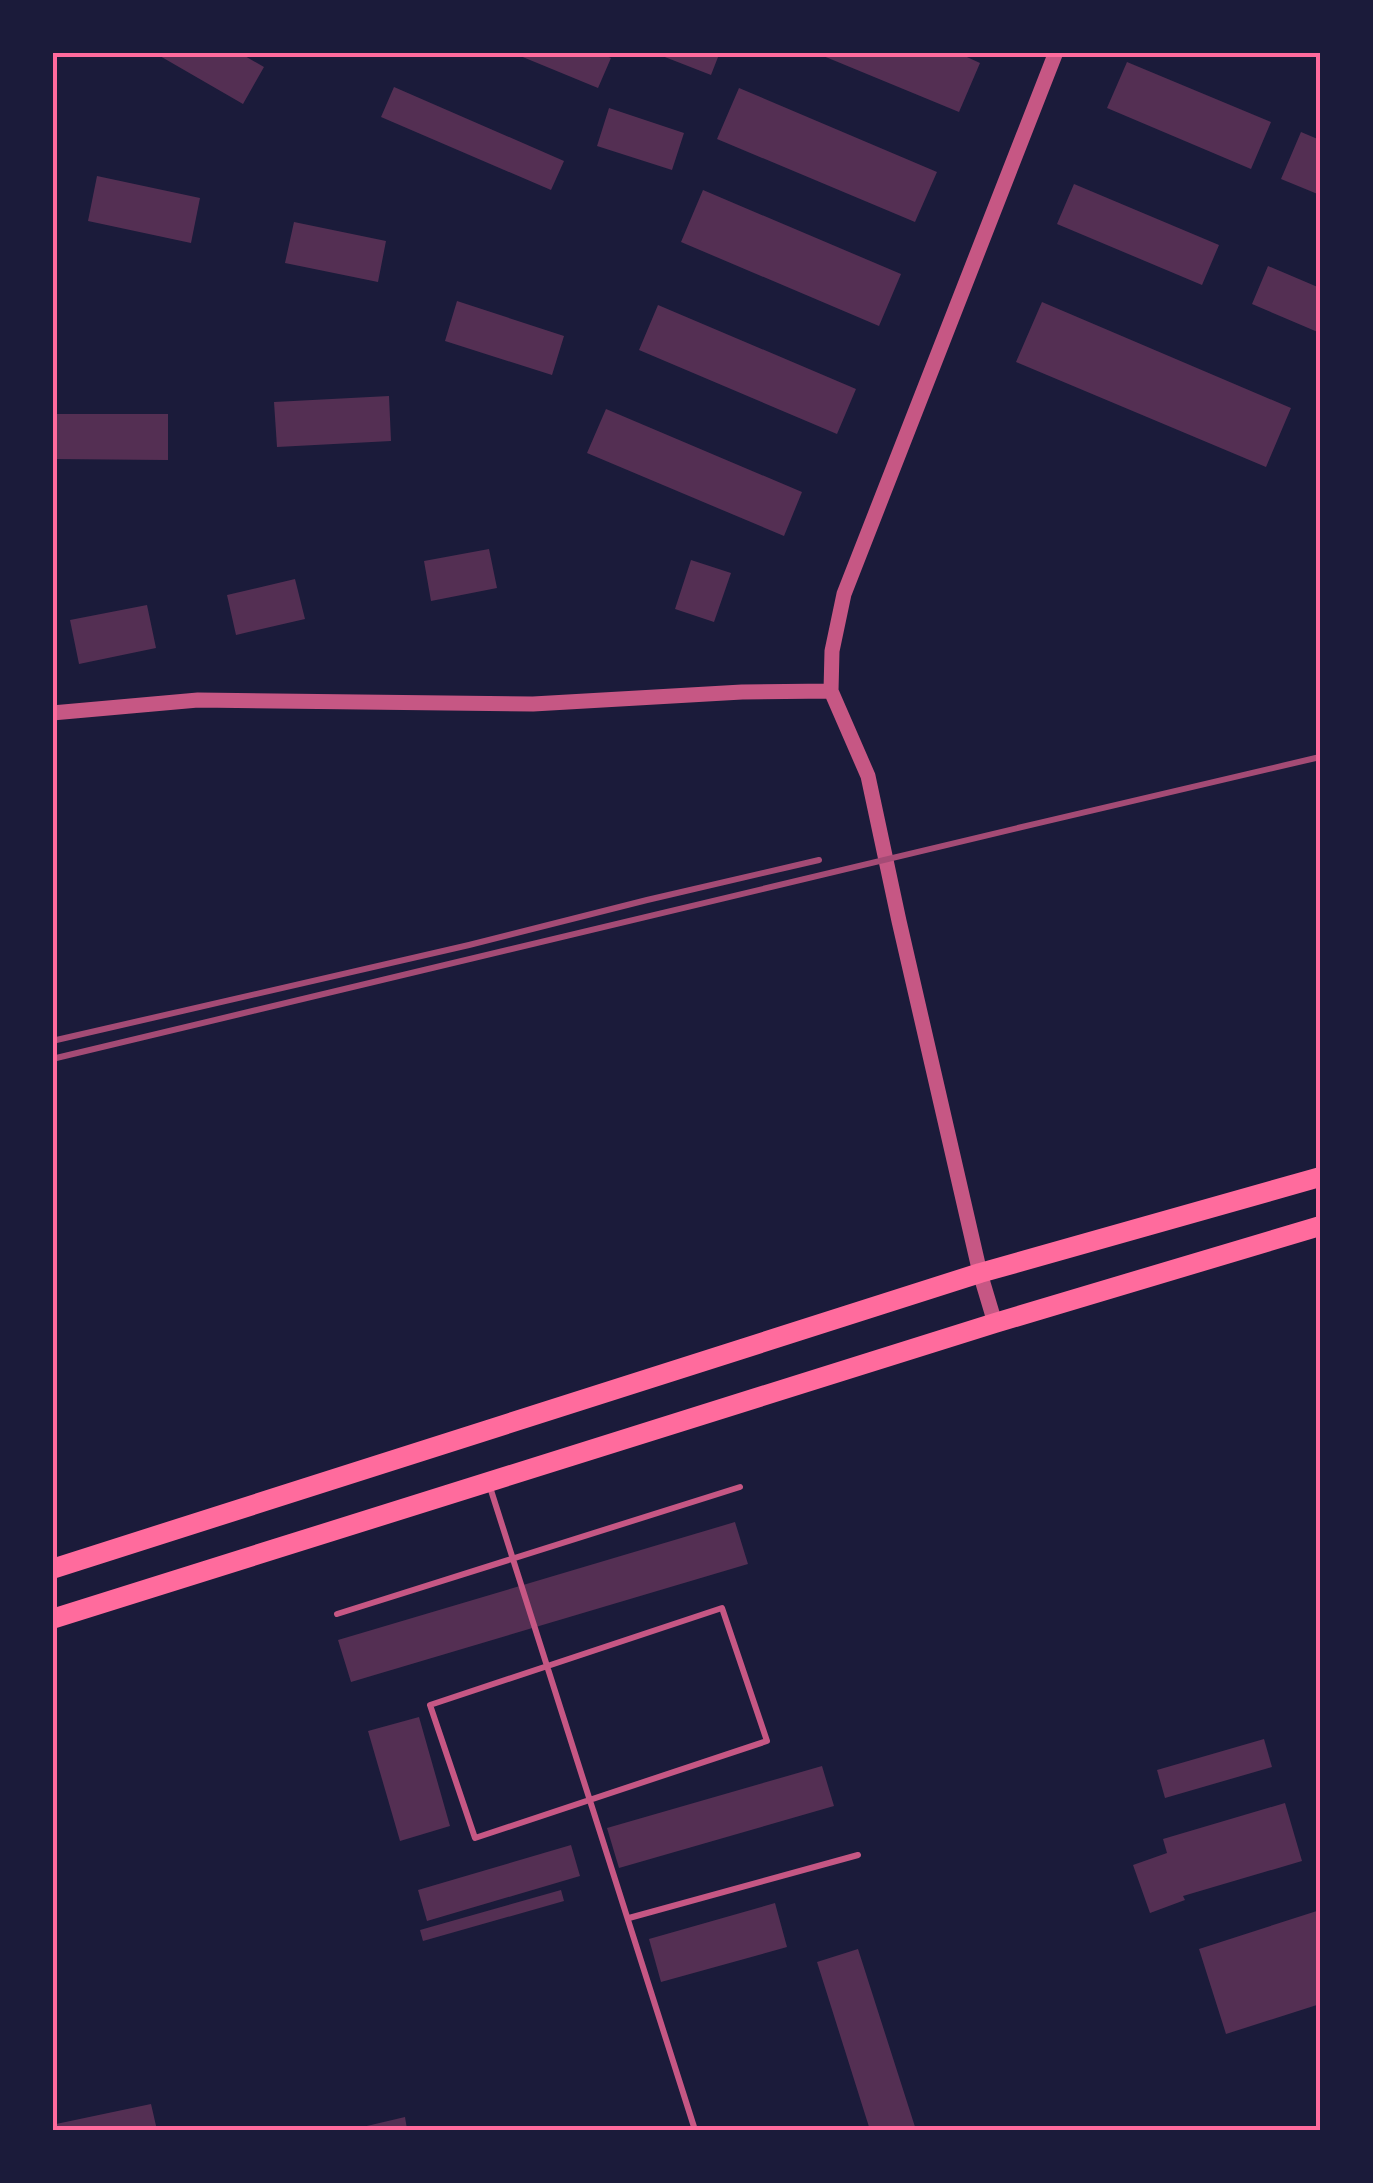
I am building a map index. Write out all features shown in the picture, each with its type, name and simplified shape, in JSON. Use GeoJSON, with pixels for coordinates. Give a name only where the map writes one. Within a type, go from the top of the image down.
{"type":"FeatureCollection","features":[{"type":"Feature","properties":{"kind":"main road"},"geometry":{"type":"LineString","coordinates":[[52,1569],[980,1273],[1320,1177]]}},
{"type":"Feature","properties":{"kind":"main road"},"geometry":{"type":"LineString","coordinates":[[52,1619],[995,1323],[1320,1226]]}},
{"type":"Feature","properties":{"kind":"street"},"geometry":{"type":"LineString","coordinates":[[995,1323],[980,1273],[868,776],[831,692],[833,640],[844,594],[1056,52]]}},
{"type":"Feature","properties":{"kind":"street"},"geometry":{"type":"LineString","coordinates":[[52,713],[198,700],[534,704],[742,692],[831,692]]}},
{"type":"Feature","properties":{"kind":"lane"},"geometry":{"type":"LineString","coordinates":[[489,1482],[695,2130]]}},
{"type":"Feature","properties":{"kind":"lane"},"geometry":{"type":"LineString","coordinates":[[338,1614],[740,1488]]}},
{"type":"Feature","properties":{"kind":"lane"},"geometry":{"type":"LineString","coordinates":[[722,1608],[767,1741],[590,1800],[475,1838],[430,1705],[722,1608]]}},
{"type":"Feature","properties":{"kind":"lane"},"geometry":{"type":"LineString","coordinates":[[629,1918],[858,1855]]}},
{"type":"Feature","properties":{"kind":"building"},"geometry":{"type":"Polygon","coordinates":[[[153,52],[238,52],[264,67],[243,104],[153,52]]]}},
{"type":"Feature","properties":{"kind":"building"},"geometry":{"type":"Polygon","coordinates":[[[598,52],[611,58],[598,88],[513,53],[598,52]]]}},
{"type":"Feature","properties":{"kind":"building"},"geometry":{"type":"Polygon","coordinates":[[[652,52],[720,52],[711,75],[652,52]]]}},
{"type":"Feature","properties":{"kind":"building"},"geometry":{"type":"Polygon","coordinates":[[[956,52],[980,63],[959,112],[816,53],[956,52]]]}},
{"type":"Feature","properties":{"kind":"building"},"geometry":{"type":"Polygon","coordinates":[[[1127,62],[1271,122],[1251,169],[1107,108],[1127,62]]]}},
{"type":"Feature","properties":{"kind":"building"},"geometry":{"type":"Polygon","coordinates":[[[394,87],[564,161],[551,190],[381,117],[394,87]]]}},
{"type":"Feature","properties":{"kind":"building"},"geometry":{"type":"Polygon","coordinates":[[[739,88],[937,172],[915,222],[717,139],[739,88]]]}},
{"type":"Feature","properties":{"kind":"building"},"geometry":{"type":"Polygon","coordinates":[[[609,108],[684,133],[672,170],[597,146],[609,108]]]}},
{"type":"Feature","properties":{"kind":"building"},"geometry":{"type":"Polygon","coordinates":[[[1301,132],[1320,140],[1320,195],[1281,179],[1301,132]]]}},
{"type":"Feature","properties":{"kind":"building"},"geometry":{"type":"Polygon","coordinates":[[[97,176],[200,198],[191,243],[88,221],[97,176]]]}},
{"type":"Feature","properties":{"kind":"building"},"geometry":{"type":"Polygon","coordinates":[[[1074,184],[1219,245],[1202,285],[1057,224],[1074,184]]]}},
{"type":"Feature","properties":{"kind":"building"},"geometry":{"type":"Polygon","coordinates":[[[703,190],[901,274],[879,326],[681,242],[703,190]]]}},
{"type":"Feature","properties":{"kind":"building"},"geometry":{"type":"Polygon","coordinates":[[[294,222],[386,241],[378,282],[285,263],[294,222]]]}},
{"type":"Feature","properties":{"kind":"building"},"geometry":{"type":"Polygon","coordinates":[[[1268,266],[1320,288],[1320,333],[1252,304],[1268,266]]]}},
{"type":"Feature","properties":{"kind":"building"},"geometry":{"type":"Polygon","coordinates":[[[457,301],[564,336],[552,375],[445,341],[457,301]]]}},
{"type":"Feature","properties":{"kind":"building"},"geometry":{"type":"Polygon","coordinates":[[[1042,302],[1291,408],[1266,467],[1016,362],[1042,302]]]}},
{"type":"Feature","properties":{"kind":"building"},"geometry":{"type":"Polygon","coordinates":[[[658,305],[856,389],[837,434],[639,350],[658,305]]]}},
{"type":"Feature","properties":{"kind":"building"},"geometry":{"type":"Polygon","coordinates":[[[389,396],[391,441],[277,447],[274,402],[389,396]]]}},
{"type":"Feature","properties":{"kind":"building"},"geometry":{"type":"Polygon","coordinates":[[[606,409],[802,492],[784,536],[587,453],[606,409]]]}},
{"type":"Feature","properties":{"kind":"building"},"geometry":{"type":"Polygon","coordinates":[[[52,414],[168,414],[168,460],[52,459],[52,414]]]}},
{"type":"Feature","properties":{"kind":"building"},"geometry":{"type":"Polygon","coordinates":[[[489,549],[497,588],[431,601],[424,561],[489,549]]]}},
{"type":"Feature","properties":{"kind":"building"},"geometry":{"type":"Polygon","coordinates":[[[691,560],[731,573],[714,622],[675,609],[691,560]]]}},
{"type":"Feature","properties":{"kind":"building"},"geometry":{"type":"Polygon","coordinates":[[[295,579],[305,619],[236,635],[227,595],[295,579]]]}},
{"type":"Feature","properties":{"kind":"building"},"geometry":{"type":"Polygon","coordinates":[[[147,605],[156,648],[79,664],[70,620],[147,605]]]}},
{"type":"Feature","properties":{"kind":"building"},"geometry":{"type":"Polygon","coordinates":[[[735,1522],[748,1564],[351,1682],[338,1640],[735,1522]]]}},
{"type":"Feature","properties":{"kind":"building"},"geometry":{"type":"Polygon","coordinates":[[[419,1717],[450,1826],[400,1841],[368,1731],[419,1717]]]}},
{"type":"Feature","properties":{"kind":"building"},"geometry":{"type":"Polygon","coordinates":[[[1264,1739],[1272,1767],[1165,1798],[1157,1770],[1264,1739]]]}},
{"type":"Feature","properties":{"kind":"building"},"geometry":{"type":"Polygon","coordinates":[[[822,1766],[834,1806],[619,1868],[607,1828],[822,1766]]]}},
{"type":"Feature","properties":{"kind":"building"},"geometry":{"type":"Polygon","coordinates":[[[1285,1803],[1302,1861],[1183,1896],[1185,1900],[1150,1913],[1133,1865],[1167,1853],[1163,1839],[1285,1803]]]}},
{"type":"Feature","properties":{"kind":"building"},"geometry":{"type":"Polygon","coordinates":[[[571,1845],[580,1876],[427,1921],[418,1890],[571,1845]]]}},
{"type":"Feature","properties":{"kind":"building"},"geometry":{"type":"Polygon","coordinates":[[[561,1890],[564,1901],[423,1941],[420,1930],[561,1890]]]}},
{"type":"Feature","properties":{"kind":"building"},"geometry":{"type":"Polygon","coordinates":[[[775,1903],[787,1947],[661,1982],[649,1939],[775,1903]]]}},
{"type":"Feature","properties":{"kind":"building"},"geometry":{"type":"Polygon","coordinates":[[[1320,1910],[1320,2004],[1226,2034],[1199,1949],[1320,1910]]]}},
{"type":"Feature","properties":{"kind":"building"},"geometry":{"type":"Polygon","coordinates":[[[858,1949],[916,2130],[870,2130],[817,1962],[858,1949]]]}},
{"type":"Feature","properties":{"kind":"building"},"geometry":{"type":"Polygon","coordinates":[[[151,2104],[157,2130],[58,2130],[56,2124],[151,2104]]]}},
{"type":"Feature","properties":{"kind":"building"},"geometry":{"type":"Polygon","coordinates":[[[405,2117],[407,2129],[354,2130],[354,2129],[405,2117]]]}},
{"type":"Feature","properties":{"kind":"railway"},"geometry":{"type":"LineString","coordinates":[[52,1059],[1320,757]]}},
{"type":"Feature","properties":{"kind":"railway"},"geometry":{"type":"LineString","coordinates":[[52,1041],[819,860]]}}]}
